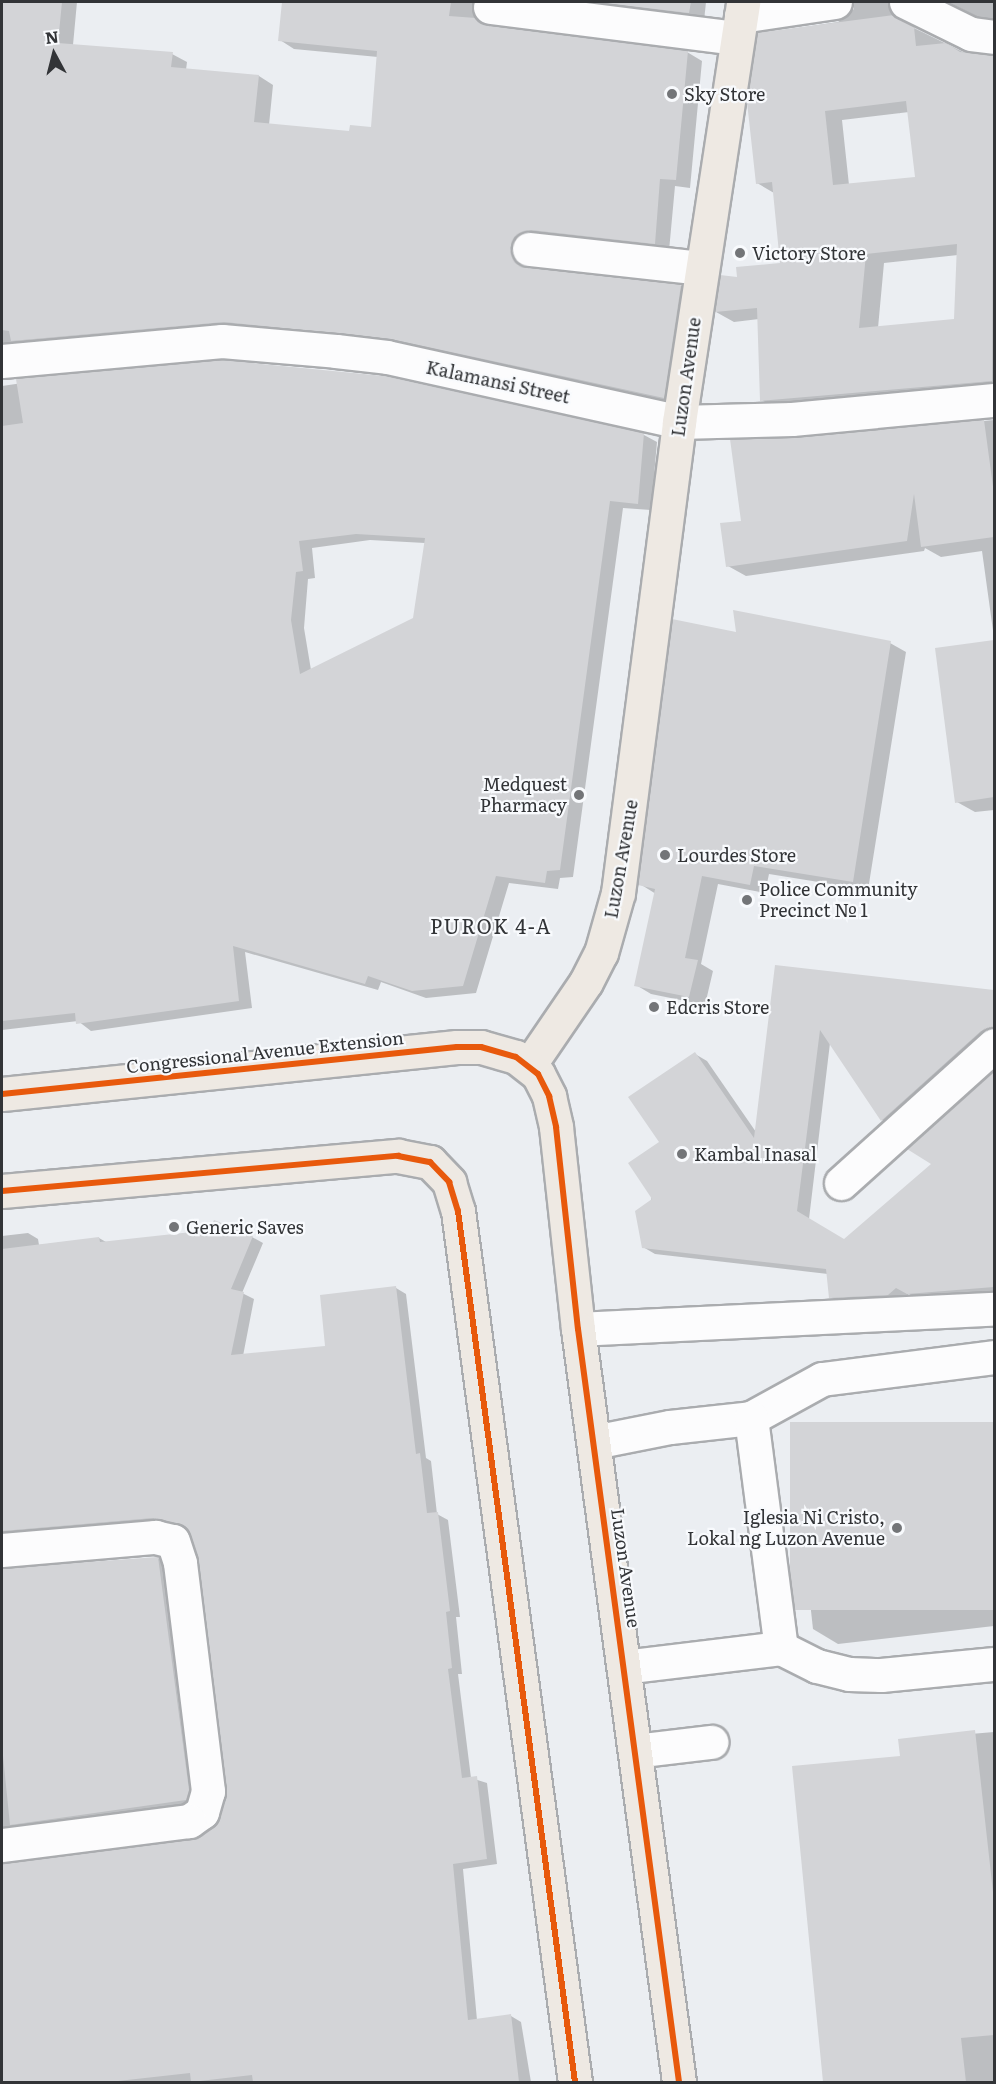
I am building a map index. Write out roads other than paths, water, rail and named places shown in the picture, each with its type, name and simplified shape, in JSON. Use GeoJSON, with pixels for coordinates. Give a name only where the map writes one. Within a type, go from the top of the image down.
{"type":"FeatureCollection","features":[{"type":"Feature","properties":{"kind":"main road","name":"Luzon Avenue"},"geometry":{"type":"LineString","coordinates":[[679,2082],[578,1329],[556,1127],[546,1085],[530,1064],[586,982],[601,952],[618,893],[679,422],[740,19]]}},
{"type":"Feature","properties":{"kind":"main road","name":"Congressional Avenue Extension"},"geometry":{"type":"LineString","coordinates":[[2,1094],[457,1047],[499,1052],[530,1064]]}},
{"type":"Feature","properties":{"kind":"main road"},"geometry":{"type":"LineString","coordinates":[[2,1191],[378,1156],[415,1158],[442,1171],[458,1210],[574,2082]]}},
{"type":"Feature","properties":{"kind":"street"},"geometry":{"type":"LineString","coordinates":[[490,7],[740,19],[835,2]]}},
{"type":"Feature","properties":{"kind":"street"},"geometry":{"type":"LineString","coordinates":[[906,2],[971,34],[994,36]]}},
{"type":"Feature","properties":{"kind":"street"},"geometry":{"type":"LineString","coordinates":[[529,249],[702,268]]}},
{"type":"Feature","properties":{"kind":"street","name":"Kalamansi Street"},"geometry":{"type":"LineString","coordinates":[[2,361],[222,341],[336,351],[387,357],[679,422],[792,419],[994,400]]}},
{"type":"Feature","properties":{"kind":"street"},"geometry":{"type":"LineString","coordinates":[[841,1183],[994,1045]]}},
{"type":"Feature","properties":{"kind":"street"},"geometry":{"type":"LineString","coordinates":[[578,1329],[994,1309]]}},
{"type":"Feature","properties":{"kind":"street"},"geometry":{"type":"LineString","coordinates":[[594,1442],[670,1427],[751,1418],[822,1379],[994,1357]]}},
{"type":"Feature","properties":{"kind":"street"},"geometry":{"type":"LineString","coordinates":[[751,1418],[781,1648]]}},
{"type":"Feature","properties":{"kind":"street"},"geometry":{"type":"LineString","coordinates":[[2,1550],[155,1537],[173,1541],[180,1563],[208,1791],[202,1812],[189,1821],[2,1845]]}},
{"type":"Feature","properties":{"kind":"street"},"geometry":{"type":"LineString","coordinates":[[624,1667],[781,1648],[817,1666],[849,1674],[881,1675],[994,1664]]}},
{"type":"Feature","properties":{"kind":"street"},"geometry":{"type":"LineString","coordinates":[[635,1750],[711,1742]]}},
{"type":"Feature","properties":{"kind":"place","name":"Sky Store"},"geometry":{"type":"Point","coordinates":[672,94]}},
{"type":"Feature","properties":{"kind":"place","name":"Victory Store"},"geometry":{"type":"Point","coordinates":[740,253]}},
{"type":"Feature","properties":{"kind":"place","name":"Medquest Pharmacy"},"geometry":{"type":"Point","coordinates":[579,795]}},
{"type":"Feature","properties":{"kind":"place","name":"Lourdes Store"},"geometry":{"type":"Point","coordinates":[665,855]}},
{"type":"Feature","properties":{"kind":"place","name":"Police Community Precinct № 1"},"geometry":{"type":"Point","coordinates":[747,900]}},
{"type":"Feature","properties":{"kind":"place","name":"Edcris Store"},"geometry":{"type":"Point","coordinates":[654,1007]}},
{"type":"Feature","properties":{"kind":"place","name":"Kambal Inasal"},"geometry":{"type":"Point","coordinates":[682,1154]}},
{"type":"Feature","properties":{"kind":"place","name":"Generic Saves"},"geometry":{"type":"Point","coordinates":[174,1227]}},
{"type":"Feature","properties":{"kind":"place","name":"Iglesia Ni Cristo, Lokal ng Luzon Avenue"},"geometry":{"type":"Point","coordinates":[897,1528]}},
{"type":"Feature","properties":{"kind":"district","name":"PUROK 4-A"},"geometry":{"type":"Point","coordinates":[491,925]}}]}
